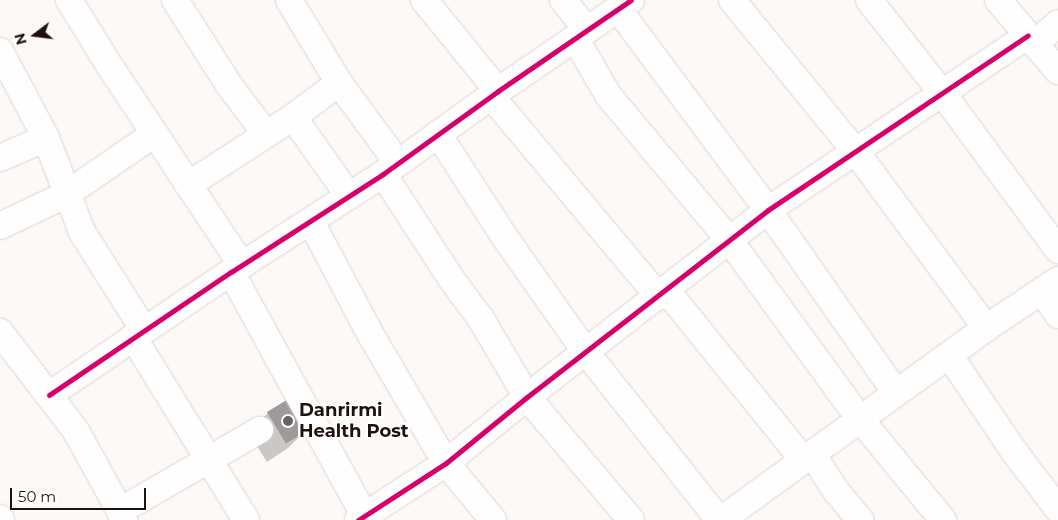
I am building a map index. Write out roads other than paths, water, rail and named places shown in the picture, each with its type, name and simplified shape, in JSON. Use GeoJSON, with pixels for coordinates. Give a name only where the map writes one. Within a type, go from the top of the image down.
{"type":"FeatureCollection","features":[{"type":"Feature","properties":{"kind":"street"},"geometry":{"type":"LineString","coordinates":[[69,0],[188,185],[236,268],[363,519],[446,463],[768,210],[943,94],[1058,23]]}},
{"type":"Feature","properties":{"kind":"street"},"geometry":{"type":"LineString","coordinates":[[175,0],[229,85],[266,134]]}},
{"type":"Feature","properties":{"kind":"street"},"geometry":{"type":"LineString","coordinates":[[289,0],[390,168],[452,280],[481,319],[528,397],[631,520]]}},
{"type":"Feature","properties":{"kind":"street"},"geometry":{"type":"LineString","coordinates":[[424,0],[495,93],[663,294],[809,458],[860,520]]}},
{"type":"Feature","properties":{"kind":"street"},"geometry":{"type":"LineString","coordinates":[[564,0],[608,96],[730,241],[860,419],[943,520]]}},
{"type":"Feature","properties":{"kind":"street"},"geometry":{"type":"LineString","coordinates":[[732,0],[856,152],[986,328]]}},
{"type":"Feature","properties":{"kind":"street"},"geometry":{"type":"LineString","coordinates":[[869,0],[943,94],[1058,250]]}},
{"type":"Feature","properties":{"kind":"street"},"geometry":{"type":"LineString","coordinates":[[998,0],[1058,71]]}},
{"type":"Feature","properties":{"kind":"street"},"geometry":{"type":"LineString","coordinates":[[49,395],[236,268],[311,222],[624,4],[896,393]]}},
{"type":"Feature","properties":{"kind":"street"},"geometry":{"type":"LineString","coordinates":[[0,52],[46,138],[82,232],[210,460],[246,520]]}},
{"type":"Feature","properties":{"kind":"street"},"geometry":{"type":"LineString","coordinates":[[188,185],[293,117],[339,83]]}},
{"type":"Feature","properties":{"kind":"street"},"geometry":{"type":"LineString","coordinates":[[293,117],[349,196]]}},
{"type":"Feature","properties":{"kind":"street"},"geometry":{"type":"LineString","coordinates":[[0,226],[67,194],[154,134]]}},
{"type":"Feature","properties":{"kind":"street"},"geometry":{"type":"LineString","coordinates":[[438,134],[508,242],[586,352],[720,520],[809,458],[986,328],[1050,285],[1058,315]]}},
{"type":"Feature","properties":{"kind":"street"},"geometry":{"type":"LineString","coordinates":[[0,158],[46,138]]}},
{"type":"Feature","properties":{"kind":"street"},"geometry":{"type":"LineString","coordinates":[[311,222],[372,337],[446,463],[492,520]]}},
{"type":"Feature","properties":{"kind":"street"},"geometry":{"type":"LineString","coordinates":[[0,332],[76,430],[122,515],[260,430]]}},
{"type":"Feature","properties":{"kind":"street"},"geometry":{"type":"LineString","coordinates":[[949,355],[1012,450],[1058,509]]}},
{"type":"Feature","properties":{"kind":"place","name":"Danrirmi Health Post"},"geometry":{"type":"Point","coordinates":[288,421]}}]}
